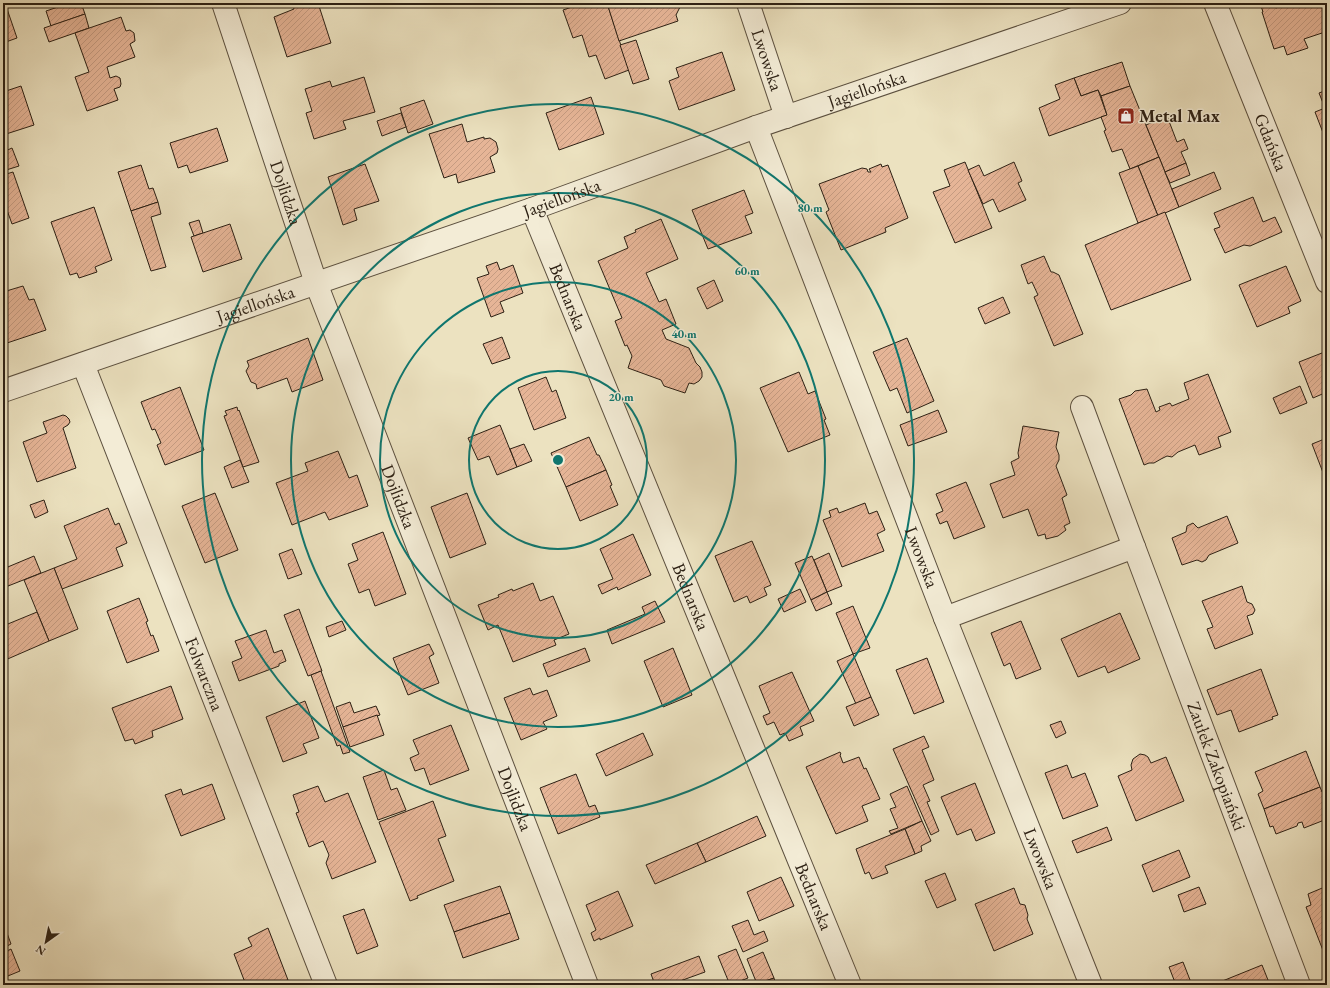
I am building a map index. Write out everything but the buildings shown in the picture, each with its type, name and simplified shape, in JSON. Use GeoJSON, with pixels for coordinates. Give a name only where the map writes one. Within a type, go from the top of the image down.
{"type":"FeatureCollection","features":[{"type":"Feature","properties":{"kind":"street","name":"Dojlidzka"},"geometry":{"type":"LineString","coordinates":[[224,3],[316,283],[587,985]]}},
{"type":"Feature","properties":{"kind":"street","name":"Lwowska"},"geometry":{"type":"LineString","coordinates":[[748,3],[786,117]]}},
{"type":"Feature","properties":{"kind":"street","name":"Jagiellońska"},"geometry":{"type":"LineString","coordinates":[[3,391],[532,209],[786,117],[1120,3]]}},
{"type":"Feature","properties":{"kind":"street","name":"Gdańska"},"geometry":{"type":"LineString","coordinates":[[1215,3],[1327,282]]}},
{"type":"Feature","properties":{"kind":"street","name":"Lwowska"},"geometry":{"type":"LineString","coordinates":[[756,128],[945,618],[1091,985]]}},
{"type":"Feature","properties":{"kind":"street","name":"Bednarska"},"geometry":{"type":"LineString","coordinates":[[532,209],[850,985]]}},
{"type":"Feature","properties":{"kind":"street","name":"Folwarczna"},"geometry":{"type":"LineString","coordinates":[[83,364],[326,985]]}},
{"type":"Feature","properties":{"kind":"street","name":"Zaułek Zakopiański"},"geometry":{"type":"LineString","coordinates":[[1082,407],[1299,985]]}},
{"type":"Feature","properties":{"kind":"street"},"geometry":{"type":"LineString","coordinates":[[945,618],[1134,547]]}},
{"type":"Feature","properties":{"kind":"place","name":"Metal Max"},"geometry":{"type":"Point","coordinates":[1126,116]}}]}
